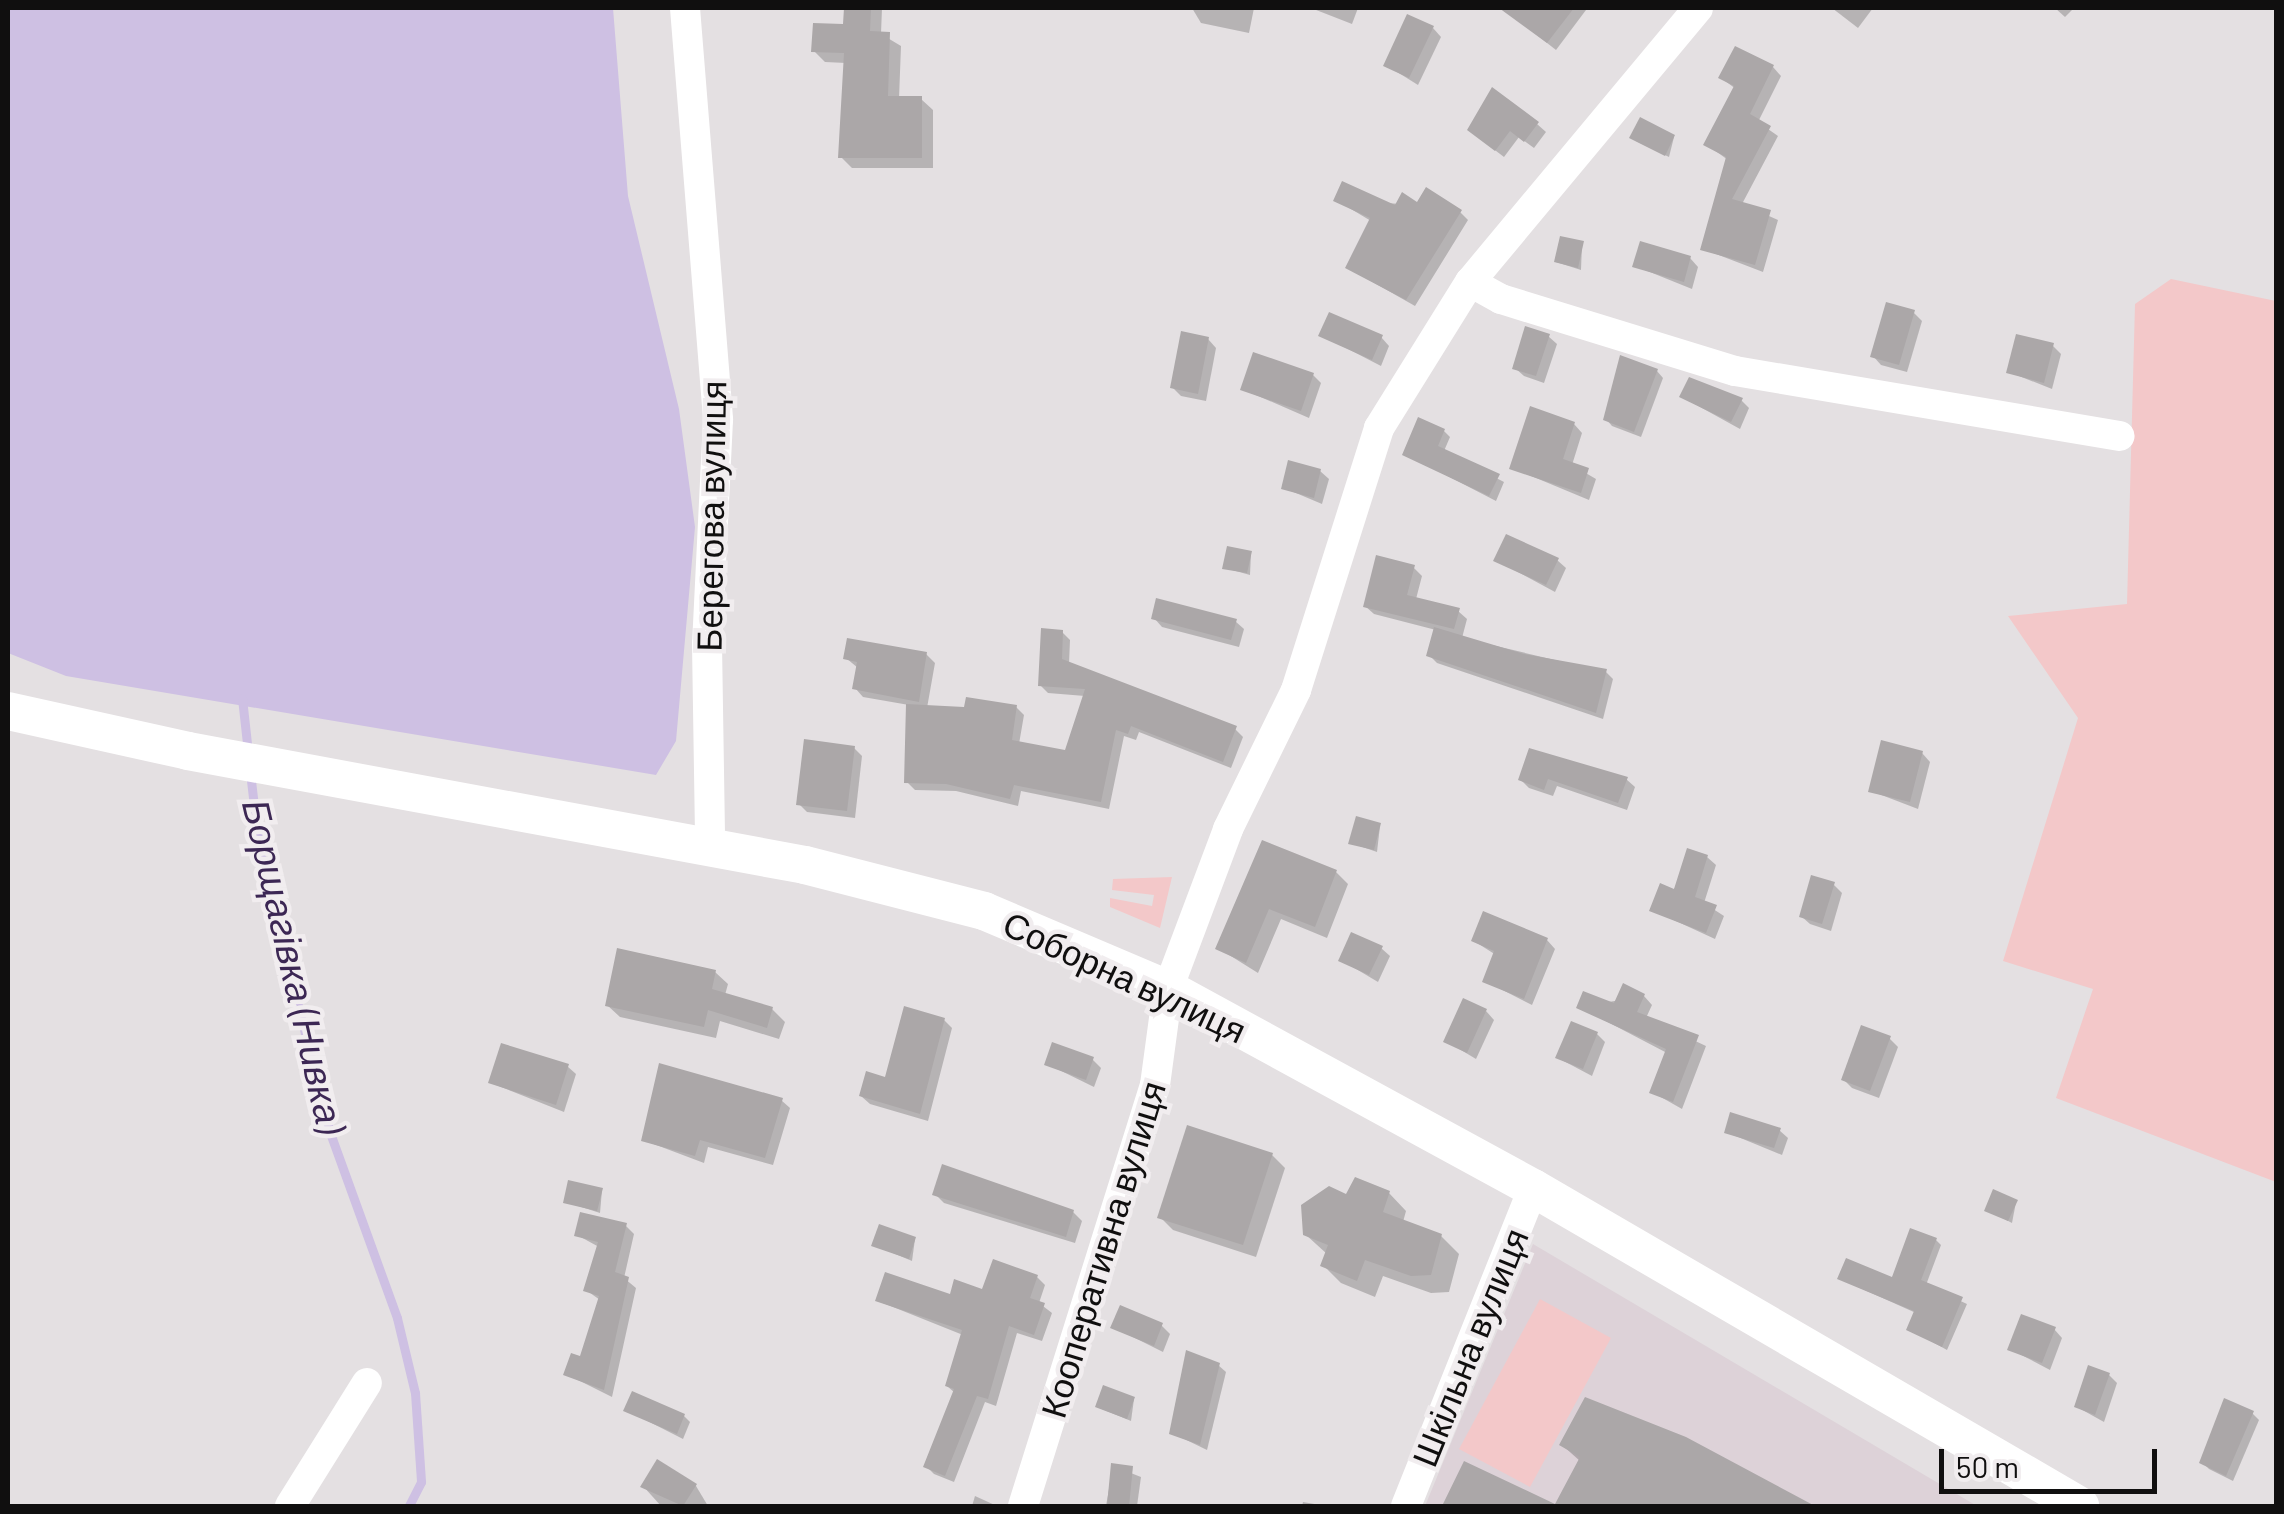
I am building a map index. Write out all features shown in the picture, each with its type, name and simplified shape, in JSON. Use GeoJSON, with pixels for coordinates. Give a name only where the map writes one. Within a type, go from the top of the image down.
{"type":"FeatureCollection","features":[{"type":"Feature","properties":{"kind":"main road","name":"Соборна вулиця"},"geometry":{"type":"LineString","coordinates":[[8,711],[188,752],[710,846],[984,911],[1168,989],[1533,1188],[2080,1506]]}},
{"type":"Feature","properties":{"kind":"street","name":"Берегова вулиця"},"geometry":{"type":"LineString","coordinates":[[685,8],[718,420],[706,644],[710,846]]}},
{"type":"Feature","properties":{"kind":"street","name":"Кооперативна вулиця"},"geometry":{"type":"LineString","coordinates":[[1023,1506],[1155,1085],[1168,989],[1228,829],[1296,690],[1379,428],[1470,282],[1698,8]]}},
{"type":"Feature","properties":{"kind":"street"},"geometry":{"type":"LineString","coordinates":[[1470,282],[1501,299],[1734,370],[2120,436]]}},
{"type":"Feature","properties":{"kind":"street","name":"Шкільна вулиця"},"geometry":{"type":"LineString","coordinates":[[1406,1506],[1533,1188]]}},
{"type":"Feature","properties":{"kind":"street"},"geometry":{"type":"LineString","coordinates":[[290,1506],[367,1383]]}},
{"type":"Feature","properties":{"kind":"shaded area"},"geometry":{"type":"Polygon","coordinates":[[[8,8],[613,8],[628,196],[679,409],[695,527],[676,741],[656,775],[66,676],[8,653],[8,8]]]}},
{"type":"Feature","properties":{"kind":"shaded area"},"geometry":{"type":"Polygon","coordinates":[[[2171,279],[2276,301],[2276,1182],[2056,1098],[2093,989],[2003,961],[2078,718],[2008,616],[2127,604],[2135,304],[2171,279]]]}},
{"type":"Feature","properties":{"kind":"shaded area"},"geometry":{"type":"Polygon","coordinates":[[[1172,877],[1160,928],[1110,907],[1110,898],[1152,906],[1154,895],[1112,890],[1113,879],[1172,877]]]}},
{"type":"Feature","properties":{"kind":"shaded area"},"geometry":{"type":"Polygon","coordinates":[[[1533,1244],[1977,1506],[1425,1506],[1533,1244]]]}},
{"type":"Feature","properties":{"kind":"shaded area"},"geometry":{"type":"Polygon","coordinates":[[[1540,1299],[1611,1338],[1530,1487],[1459,1449],[1540,1299]]]}},
{"type":"Feature","properties":{"kind":"building"},"geometry":{"type":"Polygon","coordinates":[[[844,8],[871,8],[870,31],[890,32],[888,96],[922,96],[922,158],[838,158],[844,53],[811,52],[813,23],[843,24],[844,8]]]}},
{"type":"Feature","properties":{"kind":"building"},"geometry":{"type":"Polygon","coordinates":[[[1499,8],[1574,8],[1547,43],[1499,8]]]}},
{"type":"Feature","properties":{"kind":"building"},"geometry":{"type":"Polygon","coordinates":[[[1407,14],[1434,26],[1409,78],[1383,66],[1407,14]]]}},
{"type":"Feature","properties":{"kind":"building"},"geometry":{"type":"Polygon","coordinates":[[[1735,46],[1774,65],[1750,114],[1771,126],[1732,199],[1771,210],[1755,265],[1700,250],[1726,157],[1703,145],[1734,86],[1718,78],[1735,46]]]}},
{"type":"Feature","properties":{"kind":"building"},"geometry":{"type":"Polygon","coordinates":[[[1492,87],[1539,122],[1524,142],[1510,131],[1495,151],[1467,130],[1492,87]]]}},
{"type":"Feature","properties":{"kind":"building"},"geometry":{"type":"Polygon","coordinates":[[[1640,117],[1675,135],[1665,156],[1629,138],[1640,117]]]}},
{"type":"Feature","properties":{"kind":"building"},"geometry":{"type":"Polygon","coordinates":[[[1342,181],[1395,205],[1402,192],[1417,202],[1426,187],[1462,210],[1406,300],[1345,268],[1370,218],[1333,201],[1342,181]]]}},
{"type":"Feature","properties":{"kind":"building"},"geometry":{"type":"Polygon","coordinates":[[[1560,236],[1584,241],[1578,268],[1554,262],[1560,236]]]}},
{"type":"Feature","properties":{"kind":"building"},"geometry":{"type":"Polygon","coordinates":[[[1640,241],[1691,256],[1684,282],[1632,267],[1640,241]]]}},
{"type":"Feature","properties":{"kind":"building"},"geometry":{"type":"Polygon","coordinates":[[[1886,302],[1915,310],[1899,365],[1870,357],[1886,302]]]}},
{"type":"Feature","properties":{"kind":"building"},"geometry":{"type":"Polygon","coordinates":[[[1329,312],[1383,335],[1372,360],[1318,336],[1329,312]]]}},
{"type":"Feature","properties":{"kind":"building"},"geometry":{"type":"Polygon","coordinates":[[[1525,326],[1550,334],[1536,376],[1512,369],[1525,326]]]}},
{"type":"Feature","properties":{"kind":"building"},"geometry":{"type":"Polygon","coordinates":[[[1181,331],[1209,337],[1198,394],[1170,388],[1181,331]]]}},
{"type":"Feature","properties":{"kind":"building"},"geometry":{"type":"Polygon","coordinates":[[[2016,334],[2054,343],[2044,383],[2006,373],[2016,334]]]}},
{"type":"Feature","properties":{"kind":"building"},"geometry":{"type":"Polygon","coordinates":[[[1253,352],[1314,373],[1301,411],[1240,390],[1253,352]]]}},
{"type":"Feature","properties":{"kind":"building"},"geometry":{"type":"Polygon","coordinates":[[[1620,355],[1658,369],[1634,432],[1603,420],[1620,355]]]}},
{"type":"Feature","properties":{"kind":"building"},"geometry":{"type":"Polygon","coordinates":[[[1689,377],[1743,398],[1731,422],[1679,397],[1689,377]]]}},
{"type":"Feature","properties":{"kind":"building"},"geometry":{"type":"Polygon","coordinates":[[[1530,406],[1575,422],[1563,459],[1589,468],[1581,493],[1509,469],[1530,406]]]}},
{"type":"Feature","properties":{"kind":"building"},"geometry":{"type":"Polygon","coordinates":[[[1418,417],[1445,429],[1438,446],[1500,474],[1489,496],[1402,455],[1418,417]]]}},
{"type":"Feature","properties":{"kind":"building"},"geometry":{"type":"Polygon","coordinates":[[[1288,460],[1321,469],[1314,498],[1281,489],[1288,460]]]}},
{"type":"Feature","properties":{"kind":"building"},"geometry":{"type":"Polygon","coordinates":[[[1506,534],[1559,558],[1546,585],[1493,561],[1506,534]]]}},
{"type":"Feature","properties":{"kind":"building"},"geometry":{"type":"Polygon","coordinates":[[[1227,546],[1252,551],[1247,573],[1222,569],[1227,546]]]}},
{"type":"Feature","properties":{"kind":"building"},"geometry":{"type":"Polygon","coordinates":[[[1376,555],[1415,565],[1407,595],[1460,608],[1454,629],[1363,607],[1376,555]]]}},
{"type":"Feature","properties":{"kind":"building"},"geometry":{"type":"Polygon","coordinates":[[[1156,598],[1237,619],[1231,640],[1151,619],[1156,598]]]}},
{"type":"Feature","properties":{"kind":"building"},"geometry":{"type":"Polygon","coordinates":[[[1434,627],[1524,654],[1607,669],[1596,713],[1426,656],[1434,627]]]}},
{"type":"Feature","properties":{"kind":"building"},"geometry":{"type":"Polygon","coordinates":[[[1041,628],[1063,630],[1062,659],[1237,726],[1223,762],[1131,726],[1128,734],[1116,730],[1101,802],[1014,785],[1010,799],[946,784],[904,783],[906,704],[964,707],[966,697],[1017,705],[1012,740],[1065,750],[1085,689],[1038,686],[1041,628]]]}},
{"type":"Feature","properties":{"kind":"building"},"geometry":{"type":"Polygon","coordinates":[[[847,638],[927,652],[919,702],[852,689],[857,662],[843,659],[847,638]]]}},
{"type":"Feature","properties":{"kind":"building"},"geometry":{"type":"Polygon","coordinates":[[[804,739],[855,746],[847,811],[796,805],[804,739]]]}},
{"type":"Feature","properties":{"kind":"building"},"geometry":{"type":"Polygon","coordinates":[[[1881,740],[1923,751],[1910,802],[1868,792],[1881,740]]]}},
{"type":"Feature","properties":{"kind":"building"},"geometry":{"type":"Polygon","coordinates":[[[1529,748],[1628,777],[1618,803],[1548,779],[1544,790],[1518,780],[1529,748]]]}},
{"type":"Feature","properties":{"kind":"building"},"geometry":{"type":"Polygon","coordinates":[[[1356,816],[1381,823],[1374,850],[1348,844],[1356,816]]]}},
{"type":"Feature","properties":{"kind":"building"},"geometry":{"type":"Polygon","coordinates":[[[1262,840],[1337,870],[1315,927],[1269,909],[1246,963],[1215,949],[1262,840]]]}},
{"type":"Feature","properties":{"kind":"building"},"geometry":{"type":"Polygon","coordinates":[[[1687,848],[1708,855],[1695,897],[1717,905],[1706,933],[1649,911],[1660,883],[1674,889],[1687,848]]]}},
{"type":"Feature","properties":{"kind":"building"},"geometry":{"type":"Polygon","coordinates":[[[1811,875],[1835,882],[1822,924],[1799,917],[1811,875]]]}},
{"type":"Feature","properties":{"kind":"building"},"geometry":{"type":"Polygon","coordinates":[[[1483,911],[1548,938],[1524,999],[1482,982],[1494,951],[1471,941],[1483,911]]]}},
{"type":"Feature","properties":{"kind":"building"},"geometry":{"type":"Polygon","coordinates":[[[1351,932],[1383,946],[1369,975],[1338,961],[1351,932]]]}},
{"type":"Feature","properties":{"kind":"building"},"geometry":{"type":"Polygon","coordinates":[[[617,948],[716,970],[712,989],[773,1007],[767,1028],[708,1010],[704,1027],[605,1006],[617,948]]]}},
{"type":"Feature","properties":{"kind":"building"},"geometry":{"type":"Polygon","coordinates":[[[1623,983],[1645,994],[1637,1012],[1699,1035],[1673,1102],[1649,1093],[1666,1049],[1576,1008],[1583,991],[1614,1003],[1623,983]]]}},
{"type":"Feature","properties":{"kind":"building"},"geometry":{"type":"Polygon","coordinates":[[[1463,998],[1487,1009],[1467,1053],[1443,1042],[1463,998]]]}},
{"type":"Feature","properties":{"kind":"building"},"geometry":{"type":"Polygon","coordinates":[[[904,1006],[945,1018],[920,1114],[859,1096],[866,1071],[885,1077],[904,1006]]]}},
{"type":"Feature","properties":{"kind":"building"},"geometry":{"type":"Polygon","coordinates":[[[1571,1021],[1598,1032],[1583,1069],[1555,1058],[1571,1021]]]}},
{"type":"Feature","properties":{"kind":"building"},"geometry":{"type":"Polygon","coordinates":[[[1861,1025],[1891,1036],[1870,1091],[1841,1080],[1861,1025]]]}},
{"type":"Feature","properties":{"kind":"building"},"geometry":{"type":"Polygon","coordinates":[[[1052,1042],[1094,1057],[1086,1080],[1044,1065],[1052,1042]]]}},
{"type":"Feature","properties":{"kind":"building"},"geometry":{"type":"Polygon","coordinates":[[[501,1043],[569,1064],[556,1105],[488,1083],[501,1043]]]}},
{"type":"Feature","properties":{"kind":"building"},"geometry":{"type":"Polygon","coordinates":[[[659,1063],[783,1098],[765,1158],[700,1140],[695,1156],[641,1141],[659,1063]]]}},
{"type":"Feature","properties":{"kind":"building"},"geometry":{"type":"Polygon","coordinates":[[[1730,1112],[1781,1128],[1774,1148],[1724,1133],[1730,1112]]]}},
{"type":"Feature","properties":{"kind":"building"},"geometry":{"type":"Polygon","coordinates":[[[1187,1125],[1273,1153],[1243,1245],[1157,1218],[1187,1125]]]}},
{"type":"Feature","properties":{"kind":"building"},"geometry":{"type":"Polygon","coordinates":[[[942,1164],[1074,1210],[1066,1237],[932,1195],[942,1164]]]}},
{"type":"Feature","properties":{"kind":"building"},"geometry":{"type":"Polygon","coordinates":[[[1355,1177],[1390,1191],[1383,1212],[1442,1234],[1431,1275],[1411,1276],[1365,1260],[1357,1281],[1320,1266],[1328,1245],[1303,1235],[1301,1205],[1329,1186],[1346,1194],[1355,1177]]]}},
{"type":"Feature","properties":{"kind":"building"},"geometry":{"type":"Polygon","coordinates":[[[568,1180],[603,1188],[597,1211],[563,1203],[568,1180]]]}},
{"type":"Feature","properties":{"kind":"building"},"geometry":{"type":"Polygon","coordinates":[[[1993,1189],[2018,1200],[2008,1221],[1984,1211],[1993,1189]]]}},
{"type":"Feature","properties":{"kind":"building"},"geometry":{"type":"Polygon","coordinates":[[[580,1212],[627,1223],[615,1272],[629,1277],[604,1390],[563,1375],[571,1353],[580,1356],[599,1296],[583,1291],[598,1242],[574,1236],[580,1212]]]}},
{"type":"Feature","properties":{"kind":"building"},"geometry":{"type":"Polygon","coordinates":[[[879,1224],[916,1237],[909,1259],[871,1246],[879,1224]]]}},
{"type":"Feature","properties":{"kind":"building"},"geometry":{"type":"Polygon","coordinates":[[[1910,1228],[1937,1238],[1921,1280],[1963,1297],[1942,1347],[1906,1330],[1914,1311],[1837,1279],[1846,1258],[1892,1277],[1910,1228]]]}},
{"type":"Feature","properties":{"kind":"building"},"geometry":{"type":"Polygon","coordinates":[[[993,1259],[1038,1275],[1030,1298],[1045,1303],[1034,1335],[1009,1326],[988,1399],[977,1396],[945,1476],[923,1467],[954,1389],[945,1386],[962,1330],[875,1301],[885,1272],[950,1294],[954,1279],[982,1289],[993,1259]]]}},
{"type":"Feature","properties":{"kind":"building"},"geometry":{"type":"Polygon","coordinates":[[[1120,1305],[1163,1323],[1154,1346],[1110,1328],[1120,1305]]]}},
{"type":"Feature","properties":{"kind":"building"},"geometry":{"type":"Polygon","coordinates":[[[2021,1314],[2056,1327],[2042,1363],[2007,1350],[2021,1314]]]}},
{"type":"Feature","properties":{"kind":"building"},"geometry":{"type":"Polygon","coordinates":[[[1186,1350],[1220,1363],[1200,1445],[1169,1434],[1186,1350]]]}},
{"type":"Feature","properties":{"kind":"building"},"geometry":{"type":"Polygon","coordinates":[[[2088,1365],[2110,1373],[2095,1415],[2074,1407],[2088,1365]]]}},
{"type":"Feature","properties":{"kind":"building"},"geometry":{"type":"Polygon","coordinates":[[[1103,1385],[1135,1397],[1127,1419],[1095,1407],[1103,1385]]]}},
{"type":"Feature","properties":{"kind":"building"},"geometry":{"type":"Polygon","coordinates":[[[632,1391],[685,1414],[677,1434],[623,1411],[632,1391]]]}},
{"type":"Feature","properties":{"kind":"building"},"geometry":{"type":"Polygon","coordinates":[[[1585,1397],[1686,1437],[1815,1506],[1442,1506],[1464,1461],[1555,1504],[1580,1457],[1559,1445],[1585,1397]]]}},
{"type":"Feature","properties":{"kind":"building"},"geometry":{"type":"Polygon","coordinates":[[[2224,1398],[2254,1411],[2226,1476],[2199,1463],[2224,1398]]]}},
{"type":"Feature","properties":{"kind":"building"},"geometry":{"type":"Polygon","coordinates":[[[657,1459],[697,1484],[683,1506],[640,1487],[657,1459]]]}},
{"type":"Feature","properties":{"kind":"building"},"geometry":{"type":"Polygon","coordinates":[[[1111,1463],[1133,1466],[1129,1506],[1107,1506],[1111,1463]]]}},
{"type":"Feature","properties":{"kind":"waterway","name":"Борщагівка (Нивка)"},"geometry":{"type":"LineString","coordinates":[[242,698],[248,752]]}},
{"type":"Feature","properties":{"kind":"waterway","name":"Борщагівка (Нивка)"},"geometry":{"type":"LineString","coordinates":[[250,772],[259,849],[329,1130],[397,1318],[415,1393],[421,1482],[409,1506]]}}]}
